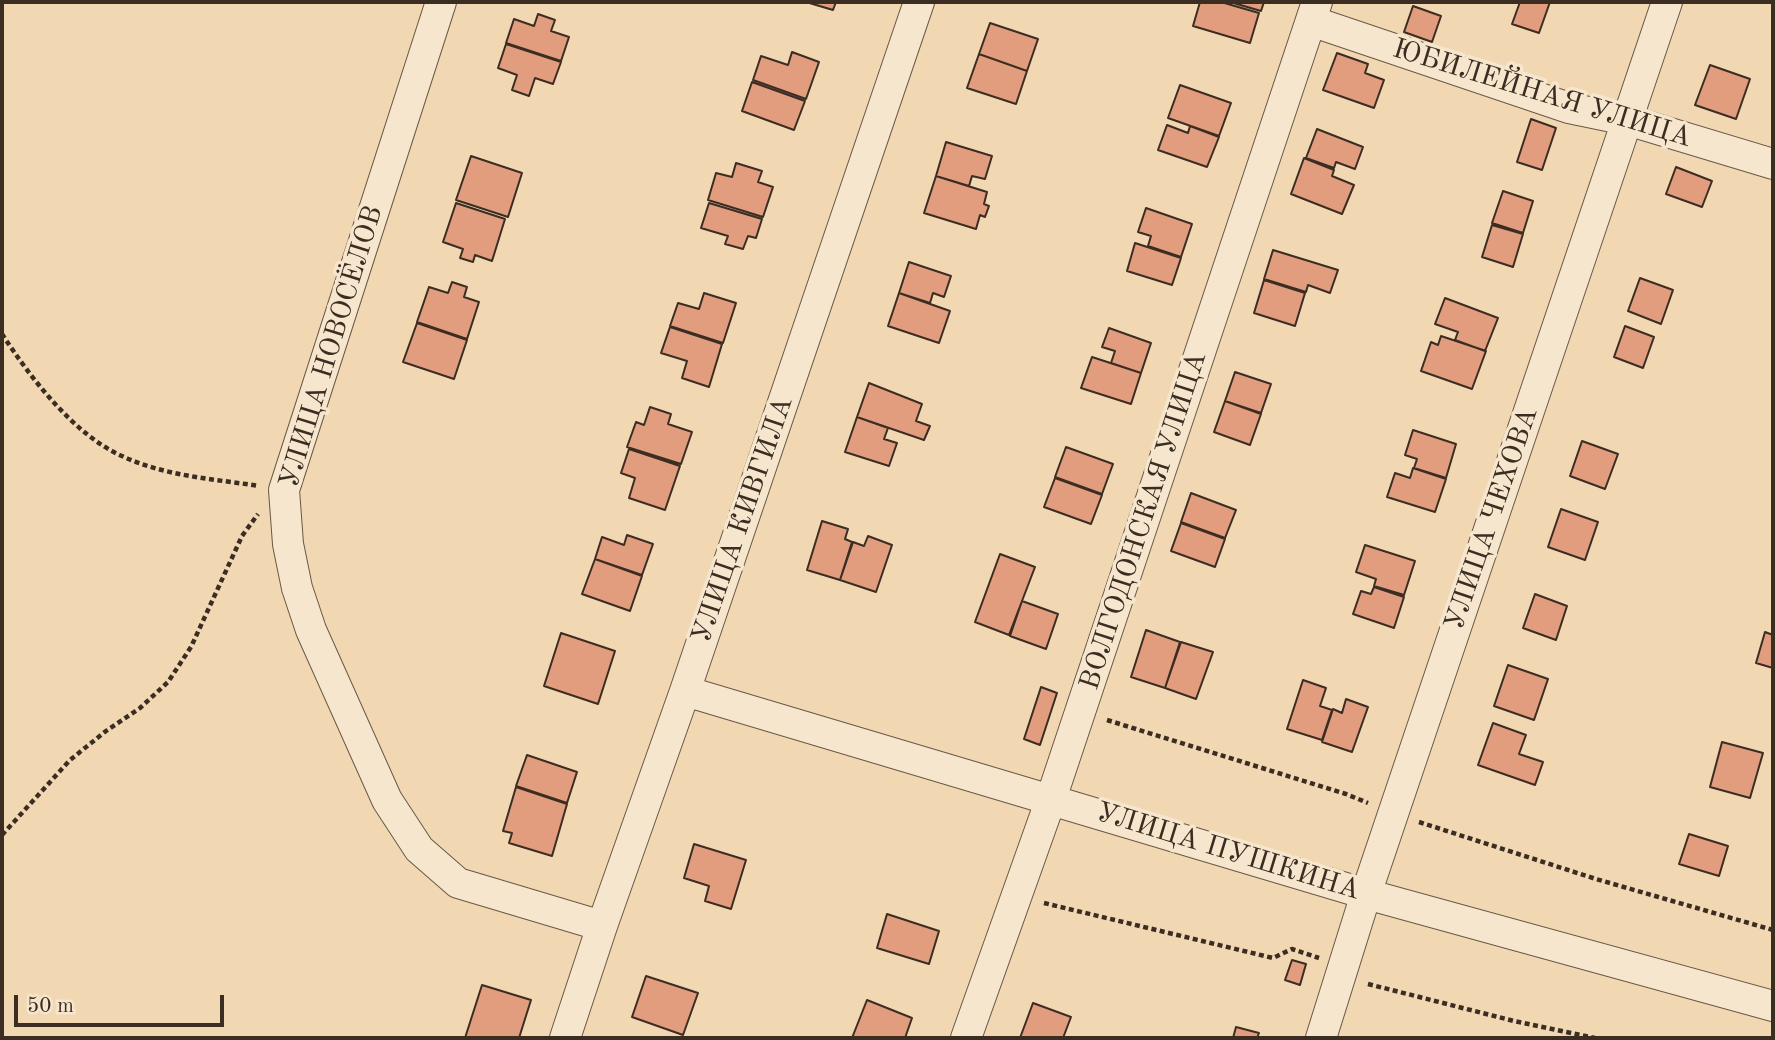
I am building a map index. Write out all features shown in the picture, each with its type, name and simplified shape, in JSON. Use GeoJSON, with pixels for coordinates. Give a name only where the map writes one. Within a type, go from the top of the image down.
{"type":"FeatureCollection","features":[{"type":"Feature","properties":{"kind":"street","name":"УЛИЦА НОВОСЁЛОВ"},"geometry":{"type":"LineString","coordinates":[[442,2],[284,490],[288,544],[297,588],[311,630],[387,800],[419,849],[458,883],[602,926]]}},
{"type":"Feature","properties":{"kind":"street","name":"УЛИЦА КИВГИЛА"},"geometry":{"type":"LineString","coordinates":[[565,1038],[919,2]]}},
{"type":"Feature","properties":{"kind":"street","name":"УЛИЦА ЧЕХОВА"},"geometry":{"type":"LineString","coordinates":[[1321,1038],[1393,813],[1667,2]]}},
{"type":"Feature","properties":{"kind":"street","name":"ЮБИЛЕЙНАЯ УЛИЦА"},"geometry":{"type":"LineString","coordinates":[[1314,11],[1569,108],[1627,120],[1773,164]]}},
{"type":"Feature","properties":{"kind":"street","name":"ВОЛГОДОНСКАЯ УЛИЦА"},"geometry":{"type":"LineString","coordinates":[[966,1038],[1051,799],[1314,11]]}},
{"type":"Feature","properties":{"kind":"street","name":"УЛИЦА ПУШКИНА"},"geometry":{"type":"LineString","coordinates":[[685,691],[1366,894],[1773,1006]]}},
{"type":"Feature","properties":{"kind":"path"},"geometry":{"type":"LineString","coordinates":[[2,334],[19,359],[79,427],[88,436],[121,456],[169,471],[284,490]]}},
{"type":"Feature","properties":{"kind":"path"},"geometry":{"type":"LineString","coordinates":[[2,835],[70,760],[106,731],[141,708],[168,682],[191,648],[242,536],[261,509],[284,490]]}},
{"type":"Feature","properties":{"kind":"path"},"geometry":{"type":"LineString","coordinates":[[1080,712],[1346,794],[1393,813],[1596,879],[1773,930]]}},
{"type":"Feature","properties":{"kind":"path"},"geometry":{"type":"LineString","coordinates":[[1016,896],[1273,958],[1292,949],[1318,957],[1340,977],[1514,1021],[1595,1038]]}},
{"type":"Feature","properties":{"kind":"building"},"geometry":{"type":"Polygon","coordinates":[[[806,2],[836,2],[833,10],[806,2]]]}},
{"type":"Feature","properties":{"kind":"building"},"geometry":{"type":"Polygon","coordinates":[[[1200,2],[1221,2],[1259,13],[1250,43],[1193,26],[1200,2]]]}},
{"type":"Feature","properties":{"kind":"building"},"geometry":{"type":"Polygon","coordinates":[[[1230,2],[1264,2],[1261,11],[1230,2]]]}},
{"type":"Feature","properties":{"kind":"building"},"geometry":{"type":"Polygon","coordinates":[[[1520,2],[1550,2],[1539,33],[1512,24],[1520,2]]]}},
{"type":"Feature","properties":{"kind":"building"},"geometry":{"type":"Polygon","coordinates":[[[1413,6],[1441,16],[1432,42],[1404,32],[1413,6]]]}},
{"type":"Feature","properties":{"kind":"building"},"geometry":{"type":"Polygon","coordinates":[[[538,14],[555,20],[551,31],[569,37],[561,61],[506,43],[514,19],[534,26],[538,14]]]}},
{"type":"Feature","properties":{"kind":"building"},"geometry":{"type":"Polygon","coordinates":[[[990,23],[1038,39],[1027,71],[979,54],[990,23]]]}},
{"type":"Feature","properties":{"kind":"building"},"geometry":{"type":"Polygon","coordinates":[[[506,44],[561,62],[553,84],[535,78],[529,96],[512,90],[517,75],[498,68],[506,44]]]}},
{"type":"Feature","properties":{"kind":"building"},"geometry":{"type":"Polygon","coordinates":[[[792,52],[819,62],[806,99],[753,80],[761,56],[788,65],[792,52]]]}},
{"type":"Feature","properties":{"kind":"building"},"geometry":{"type":"Polygon","coordinates":[[[1337,53],[1368,64],[1365,73],[1384,80],[1374,108],[1323,90],[1337,53]]]}},
{"type":"Feature","properties":{"kind":"building"},"geometry":{"type":"Polygon","coordinates":[[[979,54],[1027,71],[1016,104],[967,88],[979,54]]]}},
{"type":"Feature","properties":{"kind":"building"},"geometry":{"type":"Polygon","coordinates":[[[1710,65],[1750,79],[1736,119],[1695,105],[1710,65]]]}},
{"type":"Feature","properties":{"kind":"building"},"geometry":{"type":"Polygon","coordinates":[[[752,82],[805,101],[794,130],[742,111],[752,82]]]}},
{"type":"Feature","properties":{"kind":"building"},"geometry":{"type":"Polygon","coordinates":[[[1180,85],[1231,103],[1219,136],[1168,118],[1180,85]]]}},
{"type":"Feature","properties":{"kind":"building"},"geometry":{"type":"Polygon","coordinates":[[[1531,119],[1556,128],[1542,170],[1517,162],[1531,119]]]}},
{"type":"Feature","properties":{"kind":"building"},"geometry":{"type":"Polygon","coordinates":[[[1167,125],[1188,133],[1190,126],[1219,137],[1207,167],[1158,150],[1167,125]]]}},
{"type":"Feature","properties":{"kind":"building"},"geometry":{"type":"Polygon","coordinates":[[[1317,129],[1363,147],[1355,169],[1336,162],[1334,168],[1306,158],[1317,129]]]}},
{"type":"Feature","properties":{"kind":"building"},"geometry":{"type":"Polygon","coordinates":[[[946,142],[992,156],[985,179],[972,176],[969,186],[936,176],[946,142]]]}},
{"type":"Feature","properties":{"kind":"building"},"geometry":{"type":"Polygon","coordinates":[[[471,156],[522,173],[508,217],[456,200],[471,156]]]}},
{"type":"Feature","properties":{"kind":"building"},"geometry":{"type":"Polygon","coordinates":[[[1304,158],[1334,170],[1332,176],[1354,185],[1342,214],[1291,194],[1304,158]]]}},
{"type":"Feature","properties":{"kind":"building"},"geometry":{"type":"Polygon","coordinates":[[[736,163],[762,171],[758,182],[773,187],[763,217],[708,200],[716,173],[732,177],[736,163]]]}},
{"type":"Feature","properties":{"kind":"building"},"geometry":{"type":"Polygon","coordinates":[[[1676,167],[1712,181],[1702,207],[1666,194],[1676,167]]]}},
{"type":"Feature","properties":{"kind":"building"},"geometry":{"type":"Polygon","coordinates":[[[936,176],[987,192],[984,204],[989,206],[985,217],[980,215],[976,229],[924,213],[936,176]]]}},
{"type":"Feature","properties":{"kind":"building"},"geometry":{"type":"Polygon","coordinates":[[[1503,191],[1533,201],[1523,233],[1492,223],[1503,191]]]}},
{"type":"Feature","properties":{"kind":"building"},"geometry":{"type":"Polygon","coordinates":[[[456,203],[505,219],[492,261],[475,255],[473,262],[460,258],[463,249],[443,242],[456,203]]]}},
{"type":"Feature","properties":{"kind":"building"},"geometry":{"type":"Polygon","coordinates":[[[709,203],[762,219],[756,238],[748,236],[743,249],[725,244],[728,236],[701,228],[709,203]]]}},
{"type":"Feature","properties":{"kind":"building"},"geometry":{"type":"Polygon","coordinates":[[[1146,208],[1192,224],[1181,257],[1148,246],[1151,236],[1138,232],[1146,208]]]}},
{"type":"Feature","properties":{"kind":"building"},"geometry":{"type":"Polygon","coordinates":[[[1492,225],[1523,234],[1513,267],[1482,257],[1492,225]]]}},
{"type":"Feature","properties":{"kind":"building"},"geometry":{"type":"Polygon","coordinates":[[[1135,243],[1181,258],[1172,285],[1127,271],[1135,243]]]}},
{"type":"Feature","properties":{"kind":"building"},"geometry":{"type":"Polygon","coordinates":[[[1273,250],[1338,270],[1330,293],[1308,285],[1306,292],[1264,279],[1273,250]]]}},
{"type":"Feature","properties":{"kind":"building"},"geometry":{"type":"Polygon","coordinates":[[[909,262],[951,276],[944,297],[933,293],[930,303],[899,293],[909,262]]]}},
{"type":"Feature","properties":{"kind":"building"},"geometry":{"type":"Polygon","coordinates":[[[1640,278],[1673,290],[1661,324],[1628,311],[1640,278]]]}},
{"type":"Feature","properties":{"kind":"building"},"geometry":{"type":"Polygon","coordinates":[[[1264,280],[1305,293],[1295,326],[1254,313],[1264,280]]]}},
{"type":"Feature","properties":{"kind":"building"},"geometry":{"type":"Polygon","coordinates":[[[452,282],[467,287],[464,297],[479,302],[467,339],[417,322],[429,287],[448,293],[452,282]]]}},
{"type":"Feature","properties":{"kind":"building"},"geometry":{"type":"Polygon","coordinates":[[[704,293],[736,303],[723,343],[670,326],[678,303],[699,309],[704,293]]]}},
{"type":"Feature","properties":{"kind":"building"},"geometry":{"type":"Polygon","coordinates":[[[899,293],[950,311],[939,343],[888,326],[899,293]]]}},
{"type":"Feature","properties":{"kind":"building"},"geometry":{"type":"Polygon","coordinates":[[[1445,298],[1498,318],[1485,351],[1455,340],[1458,332],[1435,324],[1445,298]]]}},
{"type":"Feature","properties":{"kind":"building"},"geometry":{"type":"Polygon","coordinates":[[[417,323],[467,340],[454,379],[403,362],[417,323]]]}},
{"type":"Feature","properties":{"kind":"building"},"geometry":{"type":"Polygon","coordinates":[[[1625,326],[1654,337],[1643,368],[1614,357],[1625,326]]]}},
{"type":"Feature","properties":{"kind":"building"},"geometry":{"type":"Polygon","coordinates":[[[670,327],[722,344],[709,387],[682,378],[687,361],[661,353],[670,327]]]}},
{"type":"Feature","properties":{"kind":"building"},"geometry":{"type":"Polygon","coordinates":[[[1109,328],[1151,343],[1141,373],[1111,363],[1115,351],[1102,347],[1109,328]]]}},
{"type":"Feature","properties":{"kind":"building"},"geometry":{"type":"Polygon","coordinates":[[[1441,336],[1486,351],[1472,389],[1421,371],[1431,342],[1438,345],[1441,336]]]}},
{"type":"Feature","properties":{"kind":"building"},"geometry":{"type":"Polygon","coordinates":[[[1092,357],[1141,373],[1131,404],[1081,388],[1092,357]]]}},
{"type":"Feature","properties":{"kind":"building"},"geometry":{"type":"Polygon","coordinates":[[[1235,372],[1271,384],[1261,413],[1225,401],[1235,372]]]}},
{"type":"Feature","properties":{"kind":"building"},"geometry":{"type":"Polygon","coordinates":[[[869,383],[922,404],[916,421],[930,426],[924,440],[857,417],[869,383]]]}},
{"type":"Feature","properties":{"kind":"building"},"geometry":{"type":"Polygon","coordinates":[[[1225,401],[1261,414],[1250,445],[1214,432],[1225,401]]]}},
{"type":"Feature","properties":{"kind":"building"},"geometry":{"type":"Polygon","coordinates":[[[650,407],[671,414],[668,424],[692,432],[681,464],[627,447],[636,422],[644,425],[650,407]]]}},
{"type":"Feature","properties":{"kind":"building"},"geometry":{"type":"Polygon","coordinates":[[[857,417],[888,428],[884,439],[897,443],[889,466],[845,452],[857,417]]]}},
{"type":"Feature","properties":{"kind":"building"},"geometry":{"type":"Polygon","coordinates":[[[1413,430],[1456,444],[1446,478],[1414,468],[1417,459],[1405,455],[1413,430]]]}},
{"type":"Feature","properties":{"kind":"building"},"geometry":{"type":"Polygon","coordinates":[[[1582,441],[1618,454],[1605,489],[1570,476],[1582,441]]]}},
{"type":"Feature","properties":{"kind":"building"},"geometry":{"type":"Polygon","coordinates":[[[1066,447],[1113,464],[1102,494],[1055,477],[1066,447]]]}},
{"type":"Feature","properties":{"kind":"building"},"geometry":{"type":"Polygon","coordinates":[[[629,449],[680,466],[665,510],[629,498],[635,478],[621,473],[629,449]]]}},
{"type":"Feature","properties":{"kind":"building"},"geometry":{"type":"Polygon","coordinates":[[[1413,468],[1446,479],[1435,512],[1387,497],[1395,473],[1410,478],[1413,468]]]}},
{"type":"Feature","properties":{"kind":"building"},"geometry":{"type":"Polygon","coordinates":[[[1055,478],[1102,495],[1091,524],[1044,507],[1055,478]]]}},
{"type":"Feature","properties":{"kind":"building"},"geometry":{"type":"Polygon","coordinates":[[[1191,493],[1236,510],[1225,538],[1181,522],[1191,493]]]}},
{"type":"Feature","properties":{"kind":"building"},"geometry":{"type":"Polygon","coordinates":[[[1561,509],[1598,522],[1585,560],[1548,547],[1561,509]]]}},
{"type":"Feature","properties":{"kind":"building"},"geometry":{"type":"Polygon","coordinates":[[[822,521],[848,529],[845,539],[852,542],[840,580],[807,570],[822,521]]]}},
{"type":"Feature","properties":{"kind":"building"},"geometry":{"type":"Polygon","coordinates":[[[1181,523],[1225,539],[1215,567],[1171,551],[1181,523]]]}},
{"type":"Feature","properties":{"kind":"building"},"geometry":{"type":"Polygon","coordinates":[[[627,535],[653,544],[642,575],[595,559],[602,537],[624,545],[627,535]]]}},
{"type":"Feature","properties":{"kind":"building"},"geometry":{"type":"Polygon","coordinates":[[[868,536],[892,545],[876,592],[840,580],[853,542],[864,546],[868,536]]]}},
{"type":"Feature","properties":{"kind":"building"},"geometry":{"type":"Polygon","coordinates":[[[1365,545],[1415,561],[1404,595],[1374,586],[1376,579],[1356,572],[1365,545]]]}},
{"type":"Feature","properties":{"kind":"building"},"geometry":{"type":"Polygon","coordinates":[[[1000,554],[1035,567],[1009,635],[975,622],[1000,554]]]}},
{"type":"Feature","properties":{"kind":"building"},"geometry":{"type":"Polygon","coordinates":[[[595,559],[642,576],[630,611],[582,594],[595,559]]]}},
{"type":"Feature","properties":{"kind":"building"},"geometry":{"type":"Polygon","coordinates":[[[1374,587],[1404,597],[1394,628],[1353,614],[1361,591],[1371,594],[1374,587]]]}},
{"type":"Feature","properties":{"kind":"building"},"geometry":{"type":"Polygon","coordinates":[[[1535,594],[1567,606],[1556,640],[1523,628],[1535,594]]]}},
{"type":"Feature","properties":{"kind":"building"},"geometry":{"type":"Polygon","coordinates":[[[1022,601],[1058,614],[1046,649],[1010,636],[1022,601]]]}},
{"type":"Feature","properties":{"kind":"building"},"geometry":{"type":"Polygon","coordinates":[[[1146,630],[1180,642],[1165,688],[1131,677],[1146,630]]]}},
{"type":"Feature","properties":{"kind":"building"},"geometry":{"type":"Polygon","coordinates":[[[1765,632],[1773,635],[1773,668],[1756,663],[1765,632]]]}},
{"type":"Feature","properties":{"kind":"building"},"geometry":{"type":"Polygon","coordinates":[[[561,633],[615,651],[598,704],[544,686],[561,633]]]}},
{"type":"Feature","properties":{"kind":"building"},"geometry":{"type":"Polygon","coordinates":[[[1181,642],[1213,652],[1196,699],[1165,688],[1181,642]]]}},
{"type":"Feature","properties":{"kind":"building"},"geometry":{"type":"Polygon","coordinates":[[[1508,665],[1548,679],[1534,720],[1494,706],[1508,665]]]}},
{"type":"Feature","properties":{"kind":"building"},"geometry":{"type":"Polygon","coordinates":[[[1303,680],[1326,688],[1320,706],[1332,710],[1322,740],[1287,729],[1303,680]]]}},
{"type":"Feature","properties":{"kind":"building"},"geometry":{"type":"Polygon","coordinates":[[[1041,687],[1057,693],[1040,745],[1024,739],[1041,687]]]}},
{"type":"Feature","properties":{"kind":"building"},"geometry":{"type":"Polygon","coordinates":[[[1346,699],[1368,707],[1352,752],[1322,742],[1333,709],[1342,713],[1346,699]]]}},
{"type":"Feature","properties":{"kind":"building"},"geometry":{"type":"Polygon","coordinates":[[[1493,723],[1526,735],[1519,754],[1543,762],[1535,785],[1478,765],[1493,723]]]}},
{"type":"Feature","properties":{"kind":"building"},"geometry":{"type":"Polygon","coordinates":[[[1722,742],[1763,753],[1750,798],[1710,787],[1722,742]]]}},
{"type":"Feature","properties":{"kind":"building"},"geometry":{"type":"Polygon","coordinates":[[[527,755],[577,772],[567,803],[516,786],[527,755]]]}},
{"type":"Feature","properties":{"kind":"building"},"geometry":{"type":"Polygon","coordinates":[[[516,787],[567,804],[552,856],[509,843],[512,833],[503,831],[516,787]]]}},
{"type":"Feature","properties":{"kind":"building"},"geometry":{"type":"Polygon","coordinates":[[[1689,834],[1728,846],[1719,876],[1679,864],[1689,834]]]}},
{"type":"Feature","properties":{"kind":"building"},"geometry":{"type":"Polygon","coordinates":[[[694,844],[746,860],[731,909],[705,901],[709,886],[684,878],[694,844]]]}},
{"type":"Feature","properties":{"kind":"building"},"geometry":{"type":"Polygon","coordinates":[[[887,914],[939,931],[929,964],[877,948],[887,914]]]}},
{"type":"Feature","properties":{"kind":"building"},"geometry":{"type":"Polygon","coordinates":[[[1292,960],[1306,964],[1300,985],[1285,980],[1292,960]]]}},
{"type":"Feature","properties":{"kind":"building"},"geometry":{"type":"Polygon","coordinates":[[[646,976],[698,993],[683,1035],[632,1017],[646,976]]]}},
{"type":"Feature","properties":{"kind":"building"},"geometry":{"type":"Polygon","coordinates":[[[482,985],[531,1000],[519,1038],[465,1038],[482,985]]]}},
{"type":"Feature","properties":{"kind":"building"},"geometry":{"type":"Polygon","coordinates":[[[867,1000],[912,1018],[905,1038],[852,1038],[867,1000]]]}},
{"type":"Feature","properties":{"kind":"building"},"geometry":{"type":"Polygon","coordinates":[[[1033,1003],[1071,1017],[1063,1038],[1020,1038],[1033,1003]]]}},
{"type":"Feature","properties":{"kind":"building"},"geometry":{"type":"Polygon","coordinates":[[[1236,1027],[1259,1033],[1257,1038],[1233,1038],[1236,1027]]]}}]}
